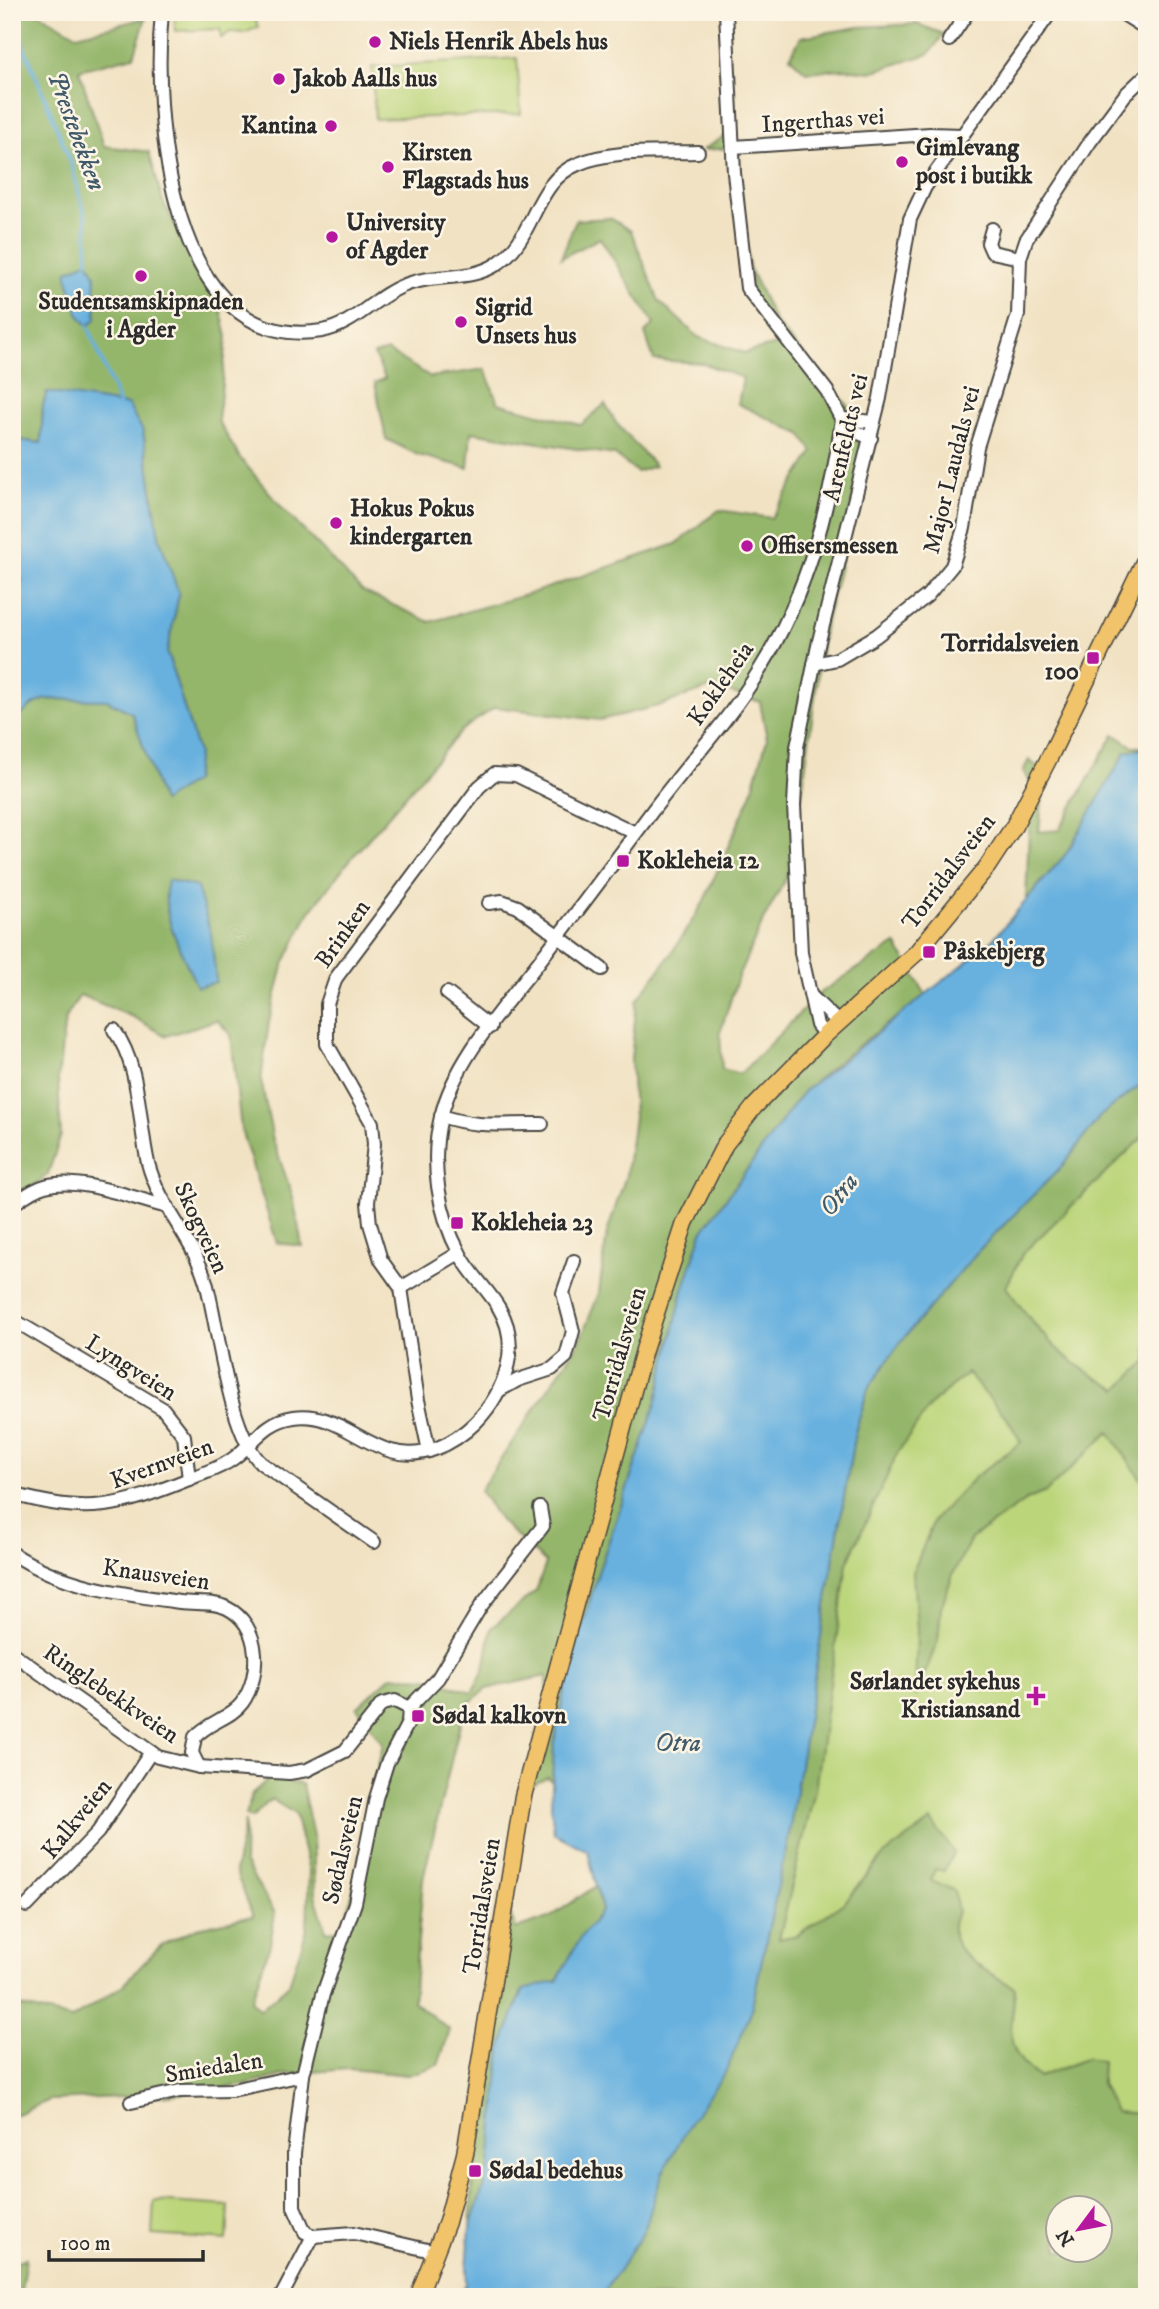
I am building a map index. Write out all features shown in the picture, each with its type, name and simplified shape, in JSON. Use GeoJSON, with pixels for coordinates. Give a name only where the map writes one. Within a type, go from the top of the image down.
{"type":"FeatureCollection","features":[{"type":"Feature","properties":{"kind":"main road","name":"Torridalsveien"},"geometry":{"type":"LineString","coordinates":[[418,2297],[436,2252],[469,2135],[523,1796],[659,1298],[685,1223],[725,1144],[774,1085],[838,1022],[925,944],[987,867],[1049,758],[1147,556]]}},
{"type":"Feature","properties":{"kind":"street"},"geometry":{"type":"LineString","coordinates":[[162,12],[158,74],[163,138],[185,234],[198,261],[220,293],[240,312],[279,329],[304,332],[330,329],[351,320],[405,285],[475,274],[495,266],[521,239],[545,190],[576,164],[613,156],[698,152]]}},
{"type":"Feature","properties":{"kind":"street"},"geometry":{"type":"LineString","coordinates":[[726,12],[733,147],[747,288],[827,391],[846,428],[871,438]]}},
{"type":"Feature","properties":{"kind":"street"},"geometry":{"type":"LineString","coordinates":[[949,40],[968,12]]}},
{"type":"Feature","properties":{"kind":"street","name":"Arenfeldts vei"},"geometry":{"type":"LineString","coordinates":[[825,1035],[817,1025],[802,953],[794,804],[797,747],[814,664],[871,438],[912,210],[1051,12]]}},
{"type":"Feature","properties":{"kind":"street"},"geometry":{"type":"LineString","coordinates":[[1120,12],[1147,29]]}},
{"type":"Feature","properties":{"kind":"street","name":"Major Laudals vei"},"geometry":{"type":"LineString","coordinates":[[814,664],[837,659],[876,636],[927,596],[952,566],[964,528],[976,447],[1018,315],[1020,258],[1030,233],[1090,142],[1125,95],[1147,74]]}},
{"type":"Feature","properties":{"kind":"street","name":"Ingerthas vei"},"geometry":{"type":"LineString","coordinates":[[733,147],[963,135]]}},
{"type":"Feature","properties":{"kind":"street","name":"Ingerthas vei"},"geometry":{"type":"LineString","coordinates":[[915,136],[951,151]]}},
{"type":"Feature","properties":{"kind":"street"},"geometry":{"type":"LineString","coordinates":[[992,229],[988,243],[992,252],[1020,258]]}},
{"type":"Feature","properties":{"kind":"street"},"geometry":{"type":"LineString","coordinates":[[842,419],[874,422]]}},
{"type":"Feature","properties":{"kind":"street","name":"Kokleheia"},"geometry":{"type":"LineString","coordinates":[[246,1446],[266,1427],[285,1418],[306,1415],[329,1421],[387,1452],[414,1454],[429,1451],[465,1432],[486,1412],[499,1391],[509,1356],[504,1318],[459,1252],[436,1173],[441,1116],[454,1080],[490,1027],[635,833],[742,697],[776,643],[801,588],[823,522],[842,419]]}},
{"type":"Feature","properties":{"kind":"street","name":"Brinken"},"geometry":{"type":"LineString","coordinates":[[429,1451],[418,1400],[401,1288],[381,1259],[370,1224],[368,1203],[374,1144],[372,1123],[367,1109],[336,1063],[325,1035],[327,1004],[336,978],[398,891],[479,787],[494,774],[516,775],[635,833]]}},
{"type":"Feature","properties":{"kind":"street"},"geometry":{"type":"LineString","coordinates":[[489,903],[502,901],[518,907],[601,969]]}},
{"type":"Feature","properties":{"kind":"street"},"geometry":{"type":"LineString","coordinates":[[447,993],[490,1027]]}},
{"type":"Feature","properties":{"kind":"street"},"geometry":{"type":"LineString","coordinates":[[811,996],[838,1022]]}},
{"type":"Feature","properties":{"kind":"street","name":"Skogveien"},"geometry":{"type":"LineString","coordinates":[[114,1030],[129,1056],[150,1171],[206,1282],[227,1382],[246,1446]]}},
{"type":"Feature","properties":{"kind":"street"},"geometry":{"type":"LineString","coordinates":[[441,1116],[463,1124],[484,1126],[542,1124]]}},
{"type":"Feature","properties":{"kind":"street"},"geometry":{"type":"LineString","coordinates":[[12,1205],[43,1186],[59,1184],[102,1190],[168,1207]]}},
{"type":"Feature","properties":{"kind":"street"},"geometry":{"type":"LineString","coordinates":[[401,1288],[459,1252]]}},
{"type":"Feature","properties":{"kind":"street","name":"Kokleheia"},"geometry":{"type":"LineString","coordinates":[[499,1391],[518,1380],[552,1370],[566,1357],[573,1331],[562,1293],[574,1261]]}},
{"type":"Feature","properties":{"kind":"street","name":"Lyngveien"},"geometry":{"type":"LineString","coordinates":[[12,1320],[163,1409],[184,1436],[189,1479]]}},
{"type":"Feature","properties":{"kind":"street","name":"Kvernveien"},"geometry":{"type":"LineString","coordinates":[[12,1494],[59,1507],[95,1508],[144,1497],[222,1467],[246,1446],[261,1463],[374,1542]]}},
{"type":"Feature","properties":{"kind":"street","name":"Sødalsveien"},"geometry":{"type":"LineString","coordinates":[[313,2236],[301,2225],[294,2207],[294,2154],[303,2075],[323,1994],[355,1903],[376,1798],[387,1763],[408,1723],[409,1708],[438,1678],[481,1606],[543,1526],[540,1508]]}},
{"type":"Feature","properties":{"kind":"street","name":"Knausveien"},"geometry":{"type":"LineString","coordinates":[[12,1553],[47,1572],[99,1590],[221,1605],[237,1614],[248,1629],[254,1646],[253,1678],[239,1706],[204,1728],[192,1741],[192,1753],[199,1767]]}},
{"type":"Feature","properties":{"kind":"street","name":"Ringlebekkveien"},"geometry":{"type":"LineString","coordinates":[[12,1653],[151,1752],[167,1761],[199,1767],[289,1773],[307,1770],[345,1751],[382,1704],[395,1701],[409,1708]]}},
{"type":"Feature","properties":{"kind":"street","name":"Kalkveien"},"geometry":{"type":"LineString","coordinates":[[27,1906],[97,1832],[151,1752]]}},
{"type":"Feature","properties":{"kind":"street","name":"Smiedalen"},"geometry":{"type":"LineString","coordinates":[[131,2102],[180,2091],[232,2090],[303,2075]]}},
{"type":"Feature","properties":{"kind":"street"},"geometry":{"type":"LineString","coordinates":[[281,2297],[313,2236],[354,2233],[436,2252]]}},
{"type":"Feature","properties":{"kind":"green space"},"geometry":{"type":"Polygon","coordinates":[[[12,12],[37,12],[77,35],[146,18],[134,56],[79,70],[104,146],[149,152],[163,202],[220,306],[227,337],[218,421],[240,458],[284,510],[362,591],[430,622],[529,594],[676,544],[719,510],[771,518],[813,452],[801,434],[738,404],[743,378],[702,363],[654,360],[645,333],[654,324],[600,238],[561,258],[576,220],[610,218],[631,231],[659,301],[698,337],[745,353],[787,342],[753,299],[733,148],[702,150],[733,131],[731,101],[749,267],[775,322],[852,410],[861,452],[839,570],[824,629],[792,867],[763,921],[738,977],[720,1033],[722,1069],[740,1074],[821,992],[896,944],[926,995],[847,1054],[803,1092],[702,1232],[683,1290],[656,1404],[598,1573],[565,1686],[554,1745],[552,1782],[547,1777],[528,1788],[512,1853],[506,1902],[516,1929],[549,1918],[596,1886],[602,1910],[580,1939],[557,1981],[522,1991],[501,2048],[490,2166],[470,2228],[477,2093],[515,1831],[548,1691],[546,1676],[486,1689],[464,1707],[423,1879],[413,2001],[450,2030],[438,2065],[408,2075],[349,2069],[288,2074],[246,2085],[169,2095],[50,2100],[12,2116],[12,2004],[72,2019],[122,1986],[161,1945],[197,1928],[253,1916],[235,1870],[245,1821],[244,1862],[275,1913],[270,1945],[251,2001],[260,2010],[289,1984],[307,1929],[309,1871],[295,1814],[271,1799],[252,1818],[246,1816],[251,1795],[270,1777],[302,1784],[313,1836],[315,1895],[326,1931],[343,1929],[383,1744],[357,1708],[391,1676],[427,1678],[472,1692],[484,1670],[491,1628],[536,1591],[546,1563],[501,1522],[480,1490],[579,1343],[599,1293],[607,1233],[626,1175],[634,1117],[631,1059],[637,1000],[671,954],[703,903],[751,795],[767,739],[760,702],[713,687],[658,706],[600,720],[495,707],[462,730],[345,866],[309,913],[283,966],[269,1022],[261,1080],[273,1140],[293,1197],[302,1246],[277,1243],[241,1130],[231,1035],[217,1020],[166,1036],[133,1017],[80,995],[65,1019],[58,1079],[61,1135],[48,1174],[12,1205],[12,723],[32,705],[46,699],[107,700],[132,713],[162,801],[194,781],[198,753],[167,652],[179,594],[159,537],[143,431],[128,406],[47,392],[43,406],[41,443],[12,439],[12,12]],[[88,262],[68,271],[67,276],[79,315],[88,325],[96,318],[95,275],[88,262]],[[168,880],[166,906],[179,948],[197,986],[216,982],[211,934],[197,887],[168,880]]]}},
{"type":"Feature","properties":{"kind":"green space"},"geometry":{"type":"Polygon","coordinates":[[[174,12],[253,12],[258,27],[245,33],[230,32],[221,38],[220,29],[175,31],[174,12]]]}},
{"type":"Feature","properties":{"kind":"green space"},"geometry":{"type":"Polygon","coordinates":[[[917,24],[944,34],[929,54],[871,72],[844,69],[806,72],[790,57],[801,37],[859,27],[917,24]]]}},
{"type":"Feature","properties":{"kind":"green space"},"geometry":{"type":"Polygon","coordinates":[[[517,58],[521,114],[375,119],[372,67],[517,58]]]}},
{"type":"Feature","properties":{"kind":"green space"},"geometry":{"type":"Polygon","coordinates":[[[387,351],[431,377],[485,369],[498,403],[581,425],[605,404],[616,423],[655,466],[637,472],[615,455],[471,432],[468,468],[418,455],[386,439],[375,383],[385,378],[374,355],[387,351]]]}},
{"type":"Feature","properties":{"kind":"green space"},"geometry":{"type":"Polygon","coordinates":[[[1114,734],[1132,746],[1147,748],[1126,752],[1066,854],[1026,900],[1031,783],[1023,771],[1029,760],[1045,773],[1039,832],[1059,830],[1114,734]]]}},
{"type":"Feature","properties":{"kind":"green space"},"geometry":{"type":"Polygon","coordinates":[[[1147,963],[1147,2297],[553,2297],[812,1396],[1147,963]]]}},
{"type":"Feature","properties":{"kind":"green space"},"geometry":{"type":"Polygon","coordinates":[[[1147,1080],[1147,1133],[1023,1253],[1006,1287],[1042,1334],[1067,1358],[1118,1389],[1147,1361],[1147,1488],[1109,1432],[1046,1492],[1026,1500],[971,1539],[953,1574],[941,1608],[938,1641],[915,1697],[917,1630],[913,1572],[934,1520],[974,1478],[1021,1442],[1007,1418],[967,1373],[933,1402],[898,1452],[847,1563],[815,1790],[779,1939],[797,1935],[845,1902],[883,1856],[931,1821],[954,1852],[944,1871],[935,1869],[931,1881],[954,1890],[958,1911],[953,1925],[954,1937],[959,1948],[979,1966],[1015,1988],[1011,2027],[1014,2048],[1019,2058],[1039,2077],[1087,2058],[1102,2061],[1101,2083],[1115,2112],[1147,2114],[1147,2297],[601,2297],[644,2231],[661,2174],[750,2015],[788,1839],[855,1432],[868,1389],[902,1340],[978,1251],[1064,1164],[1100,1116],[1147,1080]]]}},
{"type":"Feature","properties":{"kind":"green space"},"geometry":{"type":"Polygon","coordinates":[[[154,2201],[229,2206],[227,2240],[152,2235],[154,2201]]]}},
{"type":"Feature","properties":{"kind":"green space"},"geometry":{"type":"Polygon","coordinates":[[[26,2258],[20,2297],[12,2297],[12,2264],[26,2258]]]}},
{"type":"Feature","properties":{"kind":"water"},"geometry":{"type":"Polygon","coordinates":[[[88,261],[95,275],[96,319],[88,326],[79,315],[67,276],[68,271],[88,261]]]}},
{"type":"Feature","properties":{"kind":"water"},"geometry":{"type":"Polygon","coordinates":[[[47,392],[128,405],[143,431],[159,537],[179,594],[167,652],[198,753],[194,781],[162,802],[132,713],[107,700],[46,699],[32,705],[12,723],[12,595],[22,580],[12,572],[12,439],[41,443],[43,406],[47,392]]]}},
{"type":"Feature","properties":{"kind":"water","name":"Otra"},"geometry":{"type":"Polygon","coordinates":[[[1147,748],[1147,1080],[1100,1116],[1064,1164],[978,1251],[902,1340],[868,1389],[855,1432],[788,1839],[750,2015],[726,2071],[691,2121],[662,2174],[644,2231],[601,2297],[458,2297],[466,2284],[470,2228],[490,2166],[501,2048],[523,1990],[557,1981],[580,1938],[602,1910],[588,1851],[554,1833],[551,1806],[554,1745],[565,1686],[598,1573],[656,1404],[683,1290],[702,1232],[803,1092],[989,944],[1066,854],[1126,752],[1147,748]]]}},
{"type":"Feature","properties":{"kind":"water"},"geometry":{"type":"Polygon","coordinates":[[[168,880],[197,887],[211,934],[216,982],[197,987],[169,920],[166,906],[168,880]]]}},
{"type":"Feature","properties":{"kind":"waterway","name":"Prestebekken"},"geometry":{"type":"LineString","coordinates":[[12,17],[70,160],[86,219],[88,261]]}},
{"type":"Feature","properties":{"kind":"waterway","name":"Prestebekken"},"geometry":{"type":"LineString","coordinates":[[88,326],[119,404]]}},
{"type":"Feature","properties":{"kind":"place","name":"Niels Henrik Abels hus"},"geometry":{"type":"Point","coordinates":[375,42]}},
{"type":"Feature","properties":{"kind":"place","name":"Jakob Aalls hus"},"geometry":{"type":"Point","coordinates":[279,79]}},
{"type":"Feature","properties":{"kind":"place","name":"Kantina"},"geometry":{"type":"Point","coordinates":[331,126]}},
{"type":"Feature","properties":{"kind":"place","name":"Gimlevang post i butikk"},"geometry":{"type":"Point","coordinates":[902,162]}},
{"type":"Feature","properties":{"kind":"place","name":"Kirsten Flagstads hus"},"geometry":{"type":"Point","coordinates":[388,167]}},
{"type":"Feature","properties":{"kind":"place","name":"University of Agder"},"geometry":{"type":"Point","coordinates":[332,237]}},
{"type":"Feature","properties":{"kind":"place","name":"Studentsamskipnaden i Agder"},"geometry":{"type":"Point","coordinates":[141,276]}},
{"type":"Feature","properties":{"kind":"place","name":"Sigrid Unsets hus"},"geometry":{"type":"Point","coordinates":[461,322]}},
{"type":"Feature","properties":{"kind":"place","name":"Hokus Pokus kindergarten"},"geometry":{"type":"Point","coordinates":[336,523]}},
{"type":"Feature","properties":{"kind":"place","name":"Offisersmessen"},"geometry":{"type":"Point","coordinates":[747,546]}},
{"type":"Feature","properties":{"kind":"place","name":"Torridalsveien 100"},"geometry":{"type":"Point","coordinates":[1093,658]}},
{"type":"Feature","properties":{"kind":"place","name":"Kokleheia 12"},"geometry":{"type":"Point","coordinates":[623,861]}},
{"type":"Feature","properties":{"kind":"place","name":"Påskebjerg"},"geometry":{"type":"Point","coordinates":[929,952]}},
{"type":"Feature","properties":{"kind":"place","name":"Kokleheia 23"},"geometry":{"type":"Point","coordinates":[457,1223]}},
{"type":"Feature","properties":{"kind":"place","name":"Sørlandet sykehus Kristiansand"},"geometry":{"type":"Point","coordinates":[1036,1696]}},
{"type":"Feature","properties":{"kind":"place","name":"Sødal kalkovn"},"geometry":{"type":"Point","coordinates":[418,1716]}},
{"type":"Feature","properties":{"kind":"place","name":"Sødal bedehus"},"geometry":{"type":"Point","coordinates":[475,2171]}}]}
